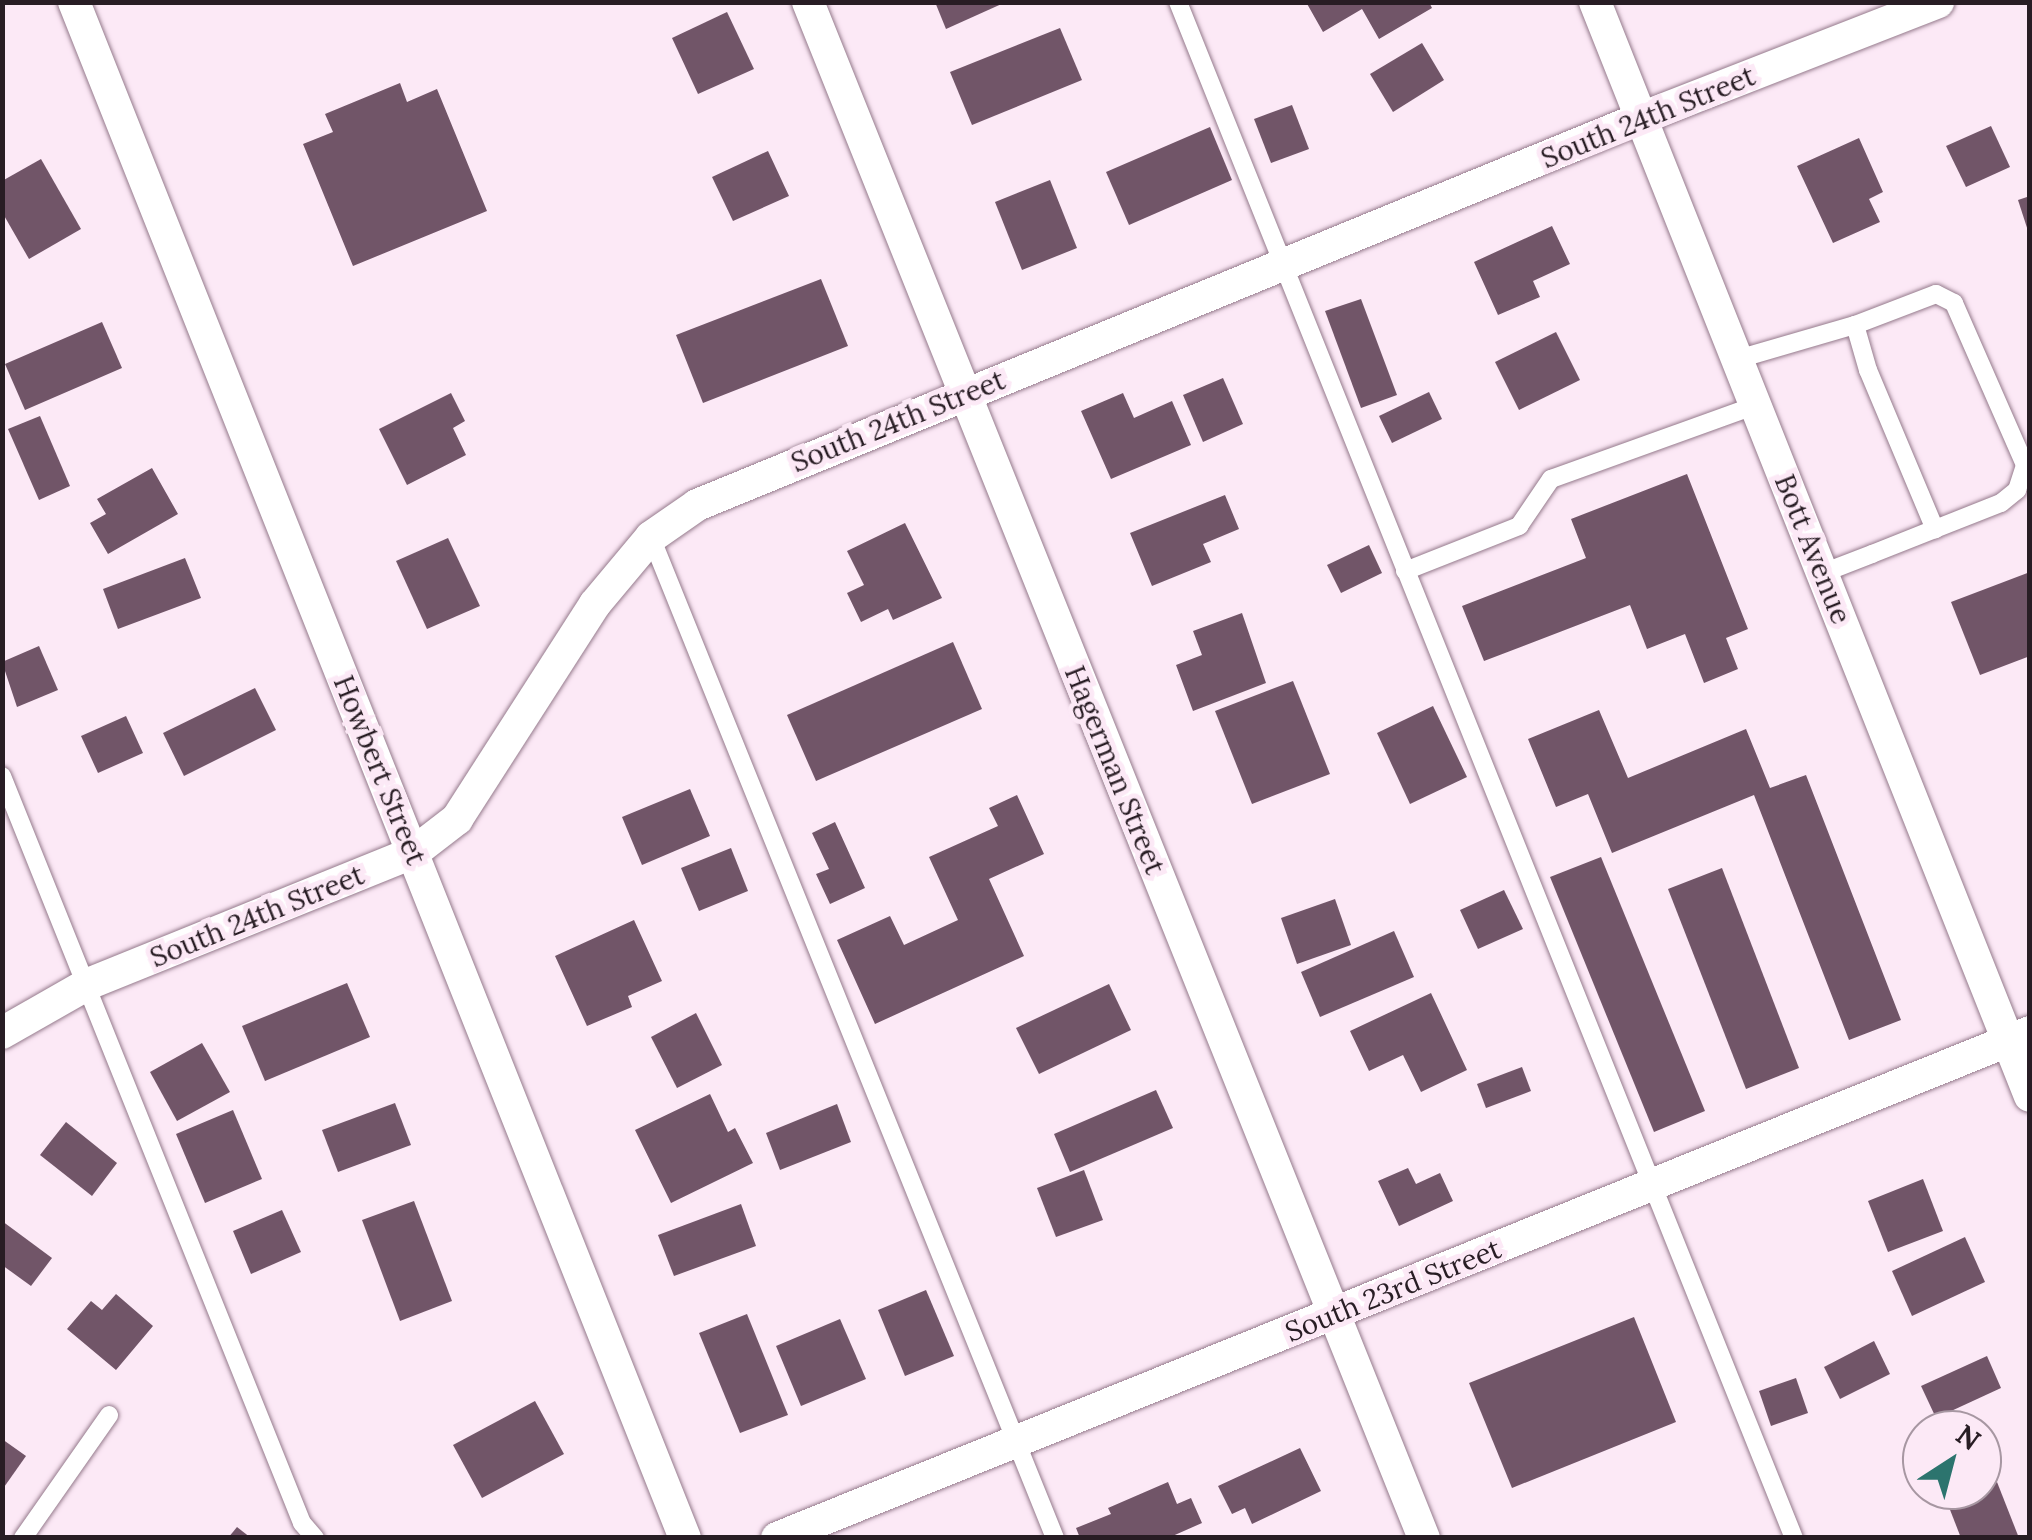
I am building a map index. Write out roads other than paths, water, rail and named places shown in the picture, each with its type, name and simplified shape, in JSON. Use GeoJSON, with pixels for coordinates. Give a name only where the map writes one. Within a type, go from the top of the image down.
{"type":"FeatureCollection","features":[{"type":"Feature","properties":{"kind":"street","name":"Howbert Street"},"geometry":{"type":"LineString","coordinates":[[74,2],[685,1538]]}},
{"type":"Feature","properties":{"kind":"street","name":"Hagerman Street"},"geometry":{"type":"LineString","coordinates":[[808,2],[1424,1538]]}},
{"type":"Feature","properties":{"kind":"street","name":"Bott Avenue"},"geometry":{"type":"LineString","coordinates":[[1594,2],[1822,573],[2019,1038],[2030,1096]]}},
{"type":"Feature","properties":{"kind":"street","name":"South 24th Street"},"geometry":{"type":"LineString","coordinates":[[2,1033],[88,984],[413,853],[457,820],[596,604],[651,537],[697,505],[1281,264],[1932,4]]}},
{"type":"Feature","properties":{"kind":"street","name":"South 23rd Street"},"geometry":{"type":"LineString","coordinates":[[777,1538],[2019,1038]]}},
{"type":"Feature","properties":{"kind":"lane"},"geometry":{"type":"LineString","coordinates":[[1178,2],[1794,1538]]}},
{"type":"Feature","properties":{"kind":"lane"},"geometry":{"type":"LineString","coordinates":[[1738,359],[1855,325],[1936,294],[1954,303],[2025,465],[2016,490],[2002,504],[1822,573]]}},
{"type":"Feature","properties":{"kind":"lane"},"geometry":{"type":"LineString","coordinates":[[1855,325],[1868,370],[1935,529]]}},
{"type":"Feature","properties":{"kind":"lane"},"geometry":{"type":"LineString","coordinates":[[1404,571],[1519,526],[1550,479],[1756,405]]}},
{"type":"Feature","properties":{"kind":"lane"},"geometry":{"type":"LineString","coordinates":[[651,537],[1055,1538]]}},
{"type":"Feature","properties":{"kind":"lane"},"geometry":{"type":"LineString","coordinates":[[2,776],[302,1523],[315,1538]]}},
{"type":"Feature","properties":{"kind":"lane"},"geometry":{"type":"LineString","coordinates":[[23,1538],[109,1415]]}}]}
